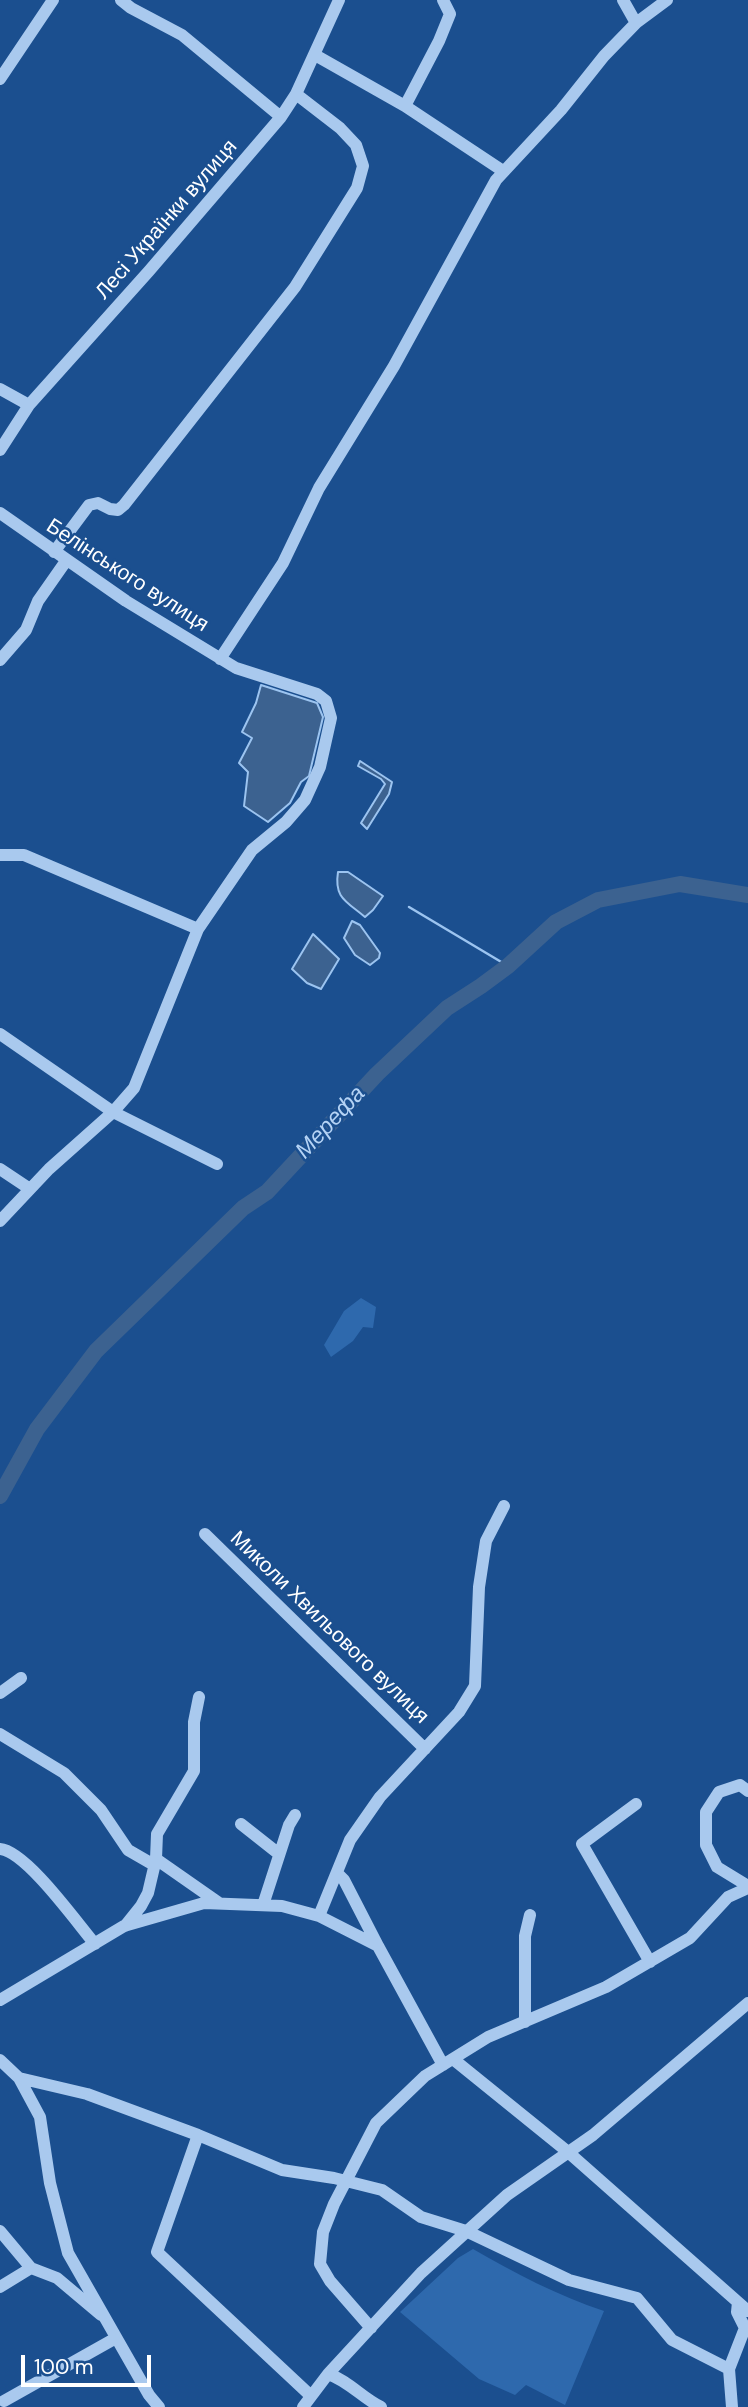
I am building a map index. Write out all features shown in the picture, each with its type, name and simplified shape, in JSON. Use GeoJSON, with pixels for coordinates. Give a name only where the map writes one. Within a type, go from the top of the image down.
{"type":"FeatureCollection","features":[{"type":"Feature","properties":{"kind":"street"},"geometry":{"type":"LineString","coordinates":[[0,79],[53,0]]}},
{"type":"Feature","properties":{"kind":"street"},"geometry":{"type":"LineString","coordinates":[[121,0],[182,35],[281,117]]}},
{"type":"Feature","properties":{"kind":"street","name":"Лесі Українки вулиця"},"geometry":{"type":"LineString","coordinates":[[0,450],[29,405],[281,117],[296,94],[339,0]]}},
{"type":"Feature","properties":{"kind":"street"},"geometry":{"type":"LineString","coordinates":[[405,106],[450,14],[443,0]]}},
{"type":"Feature","properties":{"kind":"street"},"geometry":{"type":"LineString","coordinates":[[623,0],[636,23]]}},
{"type":"Feature","properties":{"kind":"street"},"geometry":{"type":"LineString","coordinates":[[220,659],[283,563],[319,488],[394,366],[503,171],[561,110],[604,55],[636,23],[667,0]]}},
{"type":"Feature","properties":{"kind":"street"},"geometry":{"type":"LineString","coordinates":[[315,55],[405,106],[503,171]]}},
{"type":"Feature","properties":{"kind":"street"},"geometry":{"type":"LineString","coordinates":[[54,552],[89,505],[98,503],[118,510],[124,505],[295,287],[357,188],[363,166],[356,145],[340,128],[296,94]]}},
{"type":"Feature","properties":{"kind":"street"},"geometry":{"type":"LineString","coordinates":[[1,388],[29,405]]}},
{"type":"Feature","properties":{"kind":"street","name":"Белінського вулиця"},"geometry":{"type":"LineString","coordinates":[[0,513],[66,561],[220,659],[236,668],[317,694],[326,701],[331,718],[320,768],[305,800],[286,822],[251,850],[198,929],[134,1088],[113,1112],[49,1169],[0,1221]]}},
{"type":"Feature","properties":{"kind":"street"},"geometry":{"type":"LineString","coordinates":[[0,660],[26,629],[38,601],[66,561]]}},
{"type":"Feature","properties":{"kind":"street"},"geometry":{"type":"LineString","coordinates":[[0,855],[24,855],[198,929]]}},
{"type":"Feature","properties":{"kind":"street"},"geometry":{"type":"LineString","coordinates":[[0,1034],[113,1112],[217,1164]]}},
{"type":"Feature","properties":{"kind":"street"},"geometry":{"type":"LineString","coordinates":[[0,1169],[30,1189]]}},
{"type":"Feature","properties":{"kind":"street"},"geometry":{"type":"LineString","coordinates":[[319,1916],[341,1857],[357,1829],[380,1797],[459,1712],[475,1686],[479,1587],[486,1541],[504,1506]]}},
{"type":"Feature","properties":{"kind":"street","name":"Миколи Хвильового вулиця"},"geometry":{"type":"LineString","coordinates":[[205,1534],[425,1749]]}},
{"type":"Feature","properties":{"kind":"street"},"geometry":{"type":"LineString","coordinates":[[0,1693],[21,1678]]}},
{"type":"Feature","properties":{"kind":"street"},"geometry":{"type":"LineString","coordinates":[[124,1926],[148,1893],[155,1862],[157,1835],[194,1771],[194,1721],[200,1697]]}},
{"type":"Feature","properties":{"kind":"street"},"geometry":{"type":"LineString","coordinates":[[0,1734],[64,1773],[101,1810],[128,1850],[155,1862],[219,1903]]}},
{"type":"Feature","properties":{"kind":"street"},"geometry":{"type":"LineString","coordinates":[[748,1791],[740,1785],[719,1792],[706,1812],[706,1845],[717,1867],[748,1887]]}},
{"type":"Feature","properties":{"kind":"street"},"geometry":{"type":"LineString","coordinates":[[636,1804],[582,1844],[650,1962]]}},
{"type":"Feature","properties":{"kind":"street"},"geometry":{"type":"LineString","coordinates":[[263,1905],[289,1825],[295,1815]]}},
{"type":"Feature","properties":{"kind":"street"},"geometry":{"type":"LineString","coordinates":[[241,1824],[279,1854]]}},
{"type":"Feature","properties":{"kind":"street"},"geometry":{"type":"LineString","coordinates":[[0,1849],[8,1850],[38,1875],[95,1944]]}},
{"type":"Feature","properties":{"kind":"street"},"geometry":{"type":"LineString","coordinates":[[337,1873],[344,1880],[378,1946],[448,2062],[568,2152],[743,2306],[737,2312],[746,2328],[729,2369],[732,2407]]}},
{"type":"Feature","properties":{"kind":"street"},"geometry":{"type":"LineString","coordinates":[[370,2328],[330,2281],[320,2263],[323,2232],[376,2123],[425,2076],[488,2037],[606,1987],[650,1962],[690,1938],[728,1897],[748,1887]]}},
{"type":"Feature","properties":{"kind":"street"},"geometry":{"type":"LineString","coordinates":[[0,2000],[124,1926],[204,1903],[282,1906],[319,1916],[378,1946]]}},
{"type":"Feature","properties":{"kind":"street"},"geometry":{"type":"LineString","coordinates":[[525,2022],[525,1936],[530,1915]]}},
{"type":"Feature","properties":{"kind":"street"},"geometry":{"type":"LineString","coordinates":[[198,2135],[157,2252],[307,2402],[335,2376],[343,2358],[421,2273],[466,2231],[507,2195],[593,2134],[748,2003]]}},
{"type":"Feature","properties":{"kind":"street"},"geometry":{"type":"LineString","coordinates":[[0,2060],[19,2078],[40,2117],[50,2183],[68,2253],[149,2395],[159,2407]]}},
{"type":"Feature","properties":{"kind":"street"},"geometry":{"type":"LineString","coordinates":[[19,2078],[87,2094],[198,2135],[282,2170],[382,2190],[421,2217],[466,2231],[569,2280],[637,2298],[672,2340],[729,2369]]}},
{"type":"Feature","properties":{"kind":"street"},"geometry":{"type":"LineString","coordinates":[[0,2231],[32,2267],[57,2278],[109,2322]]}},
{"type":"Feature","properties":{"kind":"street"},"geometry":{"type":"LineString","coordinates":[[0,2287],[32,2267]]}},
{"type":"Feature","properties":{"kind":"street"},"geometry":{"type":"LineString","coordinates":[[4,2401],[116,2338]]}},
{"type":"Feature","properties":{"kind":"street"},"geometry":{"type":"LineString","coordinates":[[335,2376],[381,2407]]}},
{"type":"Feature","properties":{"kind":"shaded area"},"geometry":{"type":"Polygon","coordinates":[[[261,685],[317,703],[323,717],[309,776],[301,782],[290,803],[268,822],[244,806],[248,772],[239,763],[252,738],[242,732],[256,703],[261,685]]]}},
{"type":"Feature","properties":{"kind":"shaded area"},"geometry":{"type":"Polygon","coordinates":[[[360,761],[392,782],[389,794],[367,829],[361,823],[385,784],[358,766],[360,761]]]}},
{"type":"Feature","properties":{"kind":"shaded area"},"geometry":{"type":"Polygon","coordinates":[[[338,872],[348,872],[383,896],[365,917],[347,903],[340,893],[338,872]]]}},
{"type":"Feature","properties":{"kind":"shaded area"},"geometry":{"type":"Polygon","coordinates":[[[352,921],[360,925],[380,953],[379,958],[370,965],[355,955],[344,938],[352,921]]]}},
{"type":"Feature","properties":{"kind":"shaded area"},"geometry":{"type":"Polygon","coordinates":[[[313,934],[339,959],[321,989],[307,983],[292,969],[313,934]]]}},
{"type":"Feature","properties":{"kind":"shaded area"},"geometry":{"type":"Polygon","coordinates":[[[361,1298],[376,1307],[373,1328],[363,1327],[353,1341],[331,1357],[324,1345],[344,1311],[361,1298]]]}},
{"type":"Feature","properties":{"kind":"shaded area"},"geometry":{"type":"Polygon","coordinates":[[[473,2249],[537,2283],[604,2311],[565,2405],[526,2385],[515,2395],[479,2379],[400,2312],[458,2258],[473,2249]]]}},
{"type":"Feature","properties":{"kind":"waterway","name":"Мерефа"},"geometry":{"type":"LineString","coordinates":[[0,1496],[37,1429],[96,1351],[243,1208],[267,1192],[377,1074],[447,1008],[508,966],[556,922],[598,900],[680,884],[748,895]]}},
{"type":"Feature","properties":{"kind":"waterway"},"geometry":{"type":"LineString","coordinates":[[409,907],[508,966]]}}]}
